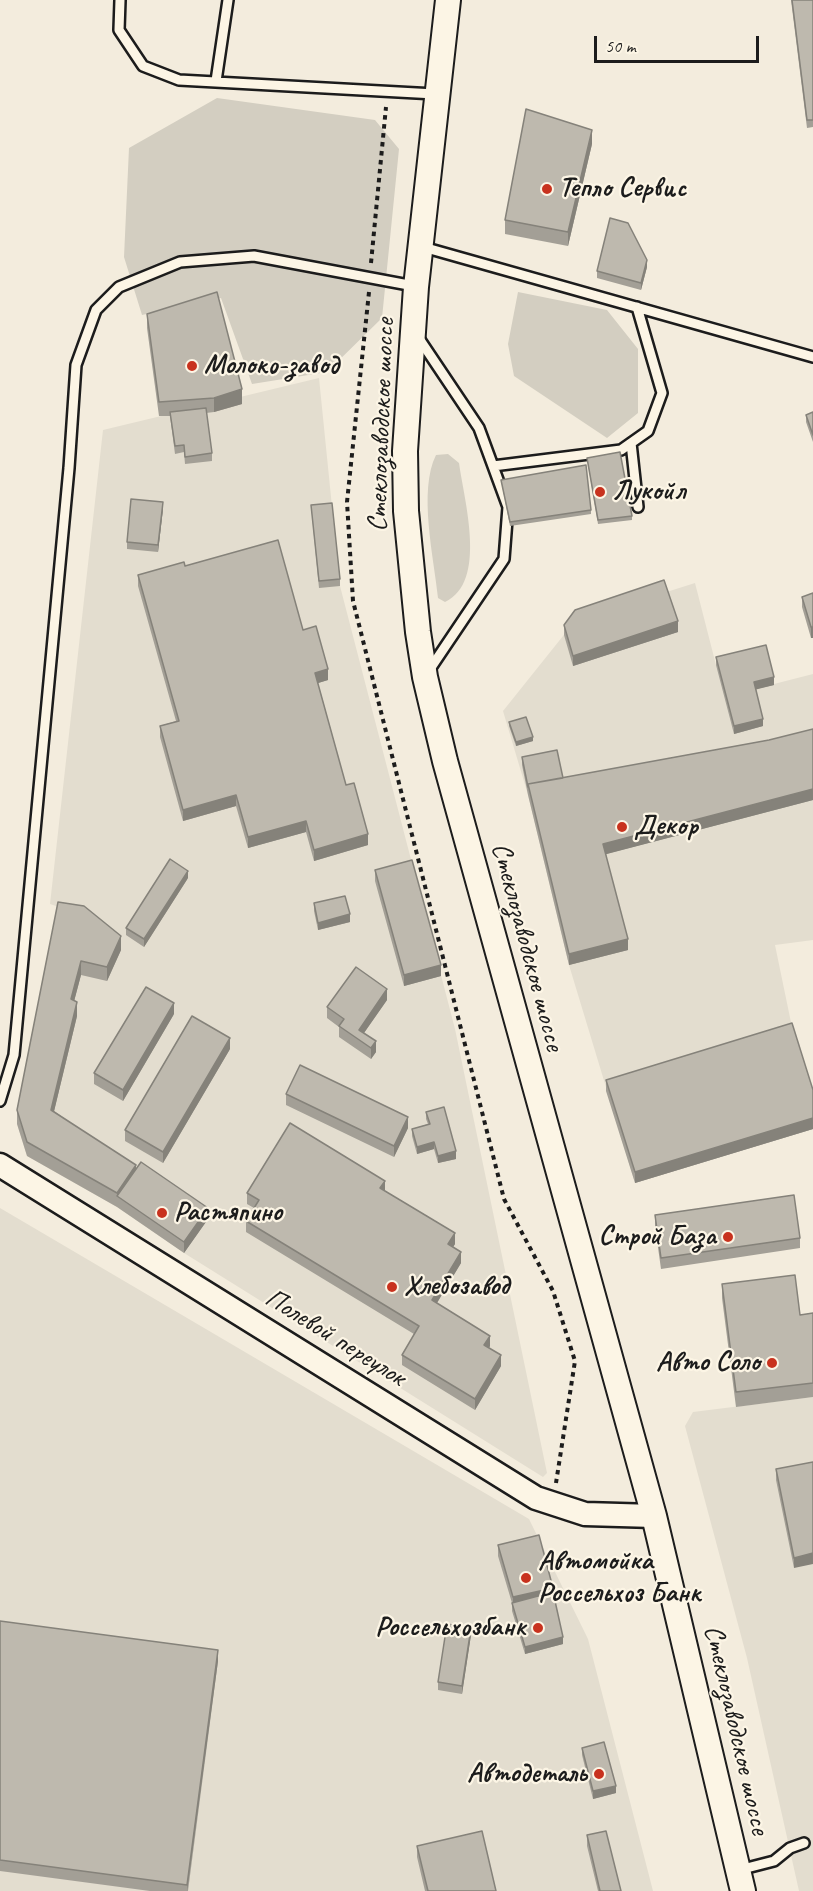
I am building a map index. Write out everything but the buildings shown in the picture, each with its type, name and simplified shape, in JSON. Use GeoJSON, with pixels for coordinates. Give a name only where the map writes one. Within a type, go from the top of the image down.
{"type":"FeatureCollection","features":[{"type":"Feature","properties":{"kind":"main road","name":"Стеклозаводское шоссе"},"geometry":{"type":"LineString","coordinates":[[448,0],[435,94],[416,287],[405,451],[406,511],[425,676],[451,784],[654,1516],[741,1881]]}},
{"type":"Feature","properties":{"kind":"street","name":"Полевой переулок"},"geometry":{"type":"LineString","coordinates":[[0,1166],[536,1498],[585,1514],[654,1516]]}},
{"type":"Feature","properties":{"kind":"lane"},"geometry":{"type":"LineString","coordinates":[[120,0],[119,30],[143,66],[179,80],[435,94]]}},
{"type":"Feature","properties":{"kind":"lane"},"geometry":{"type":"LineString","coordinates":[[216,81],[228,0]]}},
{"type":"Feature","properties":{"kind":"lane"},"geometry":{"type":"LineString","coordinates":[[420,246],[813,357]]}},
{"type":"Feature","properties":{"kind":"lane"},"geometry":{"type":"LineString","coordinates":[[0,1101],[14,1055],[67,492],[76,365],[96,310],[119,286],[180,262],[254,256],[416,287]]}},
{"type":"Feature","properties":{"kind":"lane"},"geometry":{"type":"LineString","coordinates":[[493,466],[621,450],[648,430],[662,393],[637,307]]}},
{"type":"Feature","properties":{"kind":"lane"},"geometry":{"type":"LineString","coordinates":[[413,328],[479,428],[508,507],[504,559],[425,676]]}},
{"type":"Feature","properties":{"kind":"lane"},"geometry":{"type":"LineString","coordinates":[[631,443],[638,507]]}},
{"type":"Feature","properties":{"kind":"lane"},"geometry":{"type":"LineString","coordinates":[[741,1881],[774,1861],[790,1848],[804,1843]]}},
{"type":"Feature","properties":{"kind":"path"},"geometry":{"type":"LineString","coordinates":[[388,91],[347,502],[353,601],[504,1198],[553,1291],[575,1361],[553,1504]]}},
{"type":"Feature","properties":{"kind":"shaded area"},"geometry":{"type":"Polygon","coordinates":[[[217,98],[375,120],[399,149],[382,318],[327,372],[252,384],[221,298],[142,315],[124,257],[129,148],[217,98]]]}},
{"type":"Feature","properties":{"kind":"shaded area"},"geometry":{"type":"Polygon","coordinates":[[[518,292],[607,310],[638,349],[638,413],[607,438],[514,376],[508,344],[518,292]]]}},
{"type":"Feature","properties":{"kind":"shaded area"},"geometry":{"type":"Polygon","coordinates":[[[319,378],[340,586],[455,1029],[547,1473],[543,1477],[184,1253],[117,1207],[27,1156],[17,1124],[58,916],[59,907],[50,904],[103,430],[319,378]]]}},
{"type":"Feature","properties":{"kind":"shaded area"},"geometry":{"type":"Polygon","coordinates":[[[448,454],[459,463],[468,518],[470,559],[466,577],[458,592],[445,602],[438,598],[429,525],[428,487],[436,455],[448,454]]]}},
{"type":"Feature","properties":{"kind":"shaded area"},"geometry":{"type":"Polygon","coordinates":[[[695,583],[716,665],[766,652],[774,684],[813,674],[813,940],[775,945],[813,1129],[635,1183],[569,965],[528,795],[503,711],[575,621],[695,583]]]}},
{"type":"Feature","properties":{"kind":"shaded area"},"geometry":{"type":"Polygon","coordinates":[[[0,1208],[529,1519],[588,1639],[653,1891],[0,1891],[0,1208]]]}},
{"type":"Feature","properties":{"kind":"shaded area"},"geometry":{"type":"Polygon","coordinates":[[[813,1397],[813,1891],[799,1891],[747,1658],[685,1426],[693,1412],[813,1397]]]}},
{"type":"Feature","properties":{"kind":"place","name":"Тепло Сервис"},"geometry":{"type":"Point","coordinates":[547,189]}},
{"type":"Feature","properties":{"kind":"place","name":"Молоко-завод"},"geometry":{"type":"Point","coordinates":[192,366]}},
{"type":"Feature","properties":{"kind":"place","name":"Лукойл"},"geometry":{"type":"Point","coordinates":[600,492]}},
{"type":"Feature","properties":{"kind":"place","name":"Декор"},"geometry":{"type":"Point","coordinates":[622,827]}},
{"type":"Feature","properties":{"kind":"place","name":"Растяпино"},"geometry":{"type":"Point","coordinates":[162,1213]}},
{"type":"Feature","properties":{"kind":"place","name":"Строй База"},"geometry":{"type":"Point","coordinates":[728,1237]}},
{"type":"Feature","properties":{"kind":"place","name":"Хлебозавод"},"geometry":{"type":"Point","coordinates":[392,1287]}},
{"type":"Feature","properties":{"kind":"place","name":"Авто Соло"},"geometry":{"type":"Point","coordinates":[772,1363]}},
{"type":"Feature","properties":{"kind":"place","name":"Автомойка Россельхоз Банк"},"geometry":{"type":"Point","coordinates":[526,1578]}},
{"type":"Feature","properties":{"kind":"place","name":"Россельхозбанк"},"geometry":{"type":"Point","coordinates":[538,1628]}},
{"type":"Feature","properties":{"kind":"place","name":"Автодеталь"},"geometry":{"type":"Point","coordinates":[599,1774]}}]}
